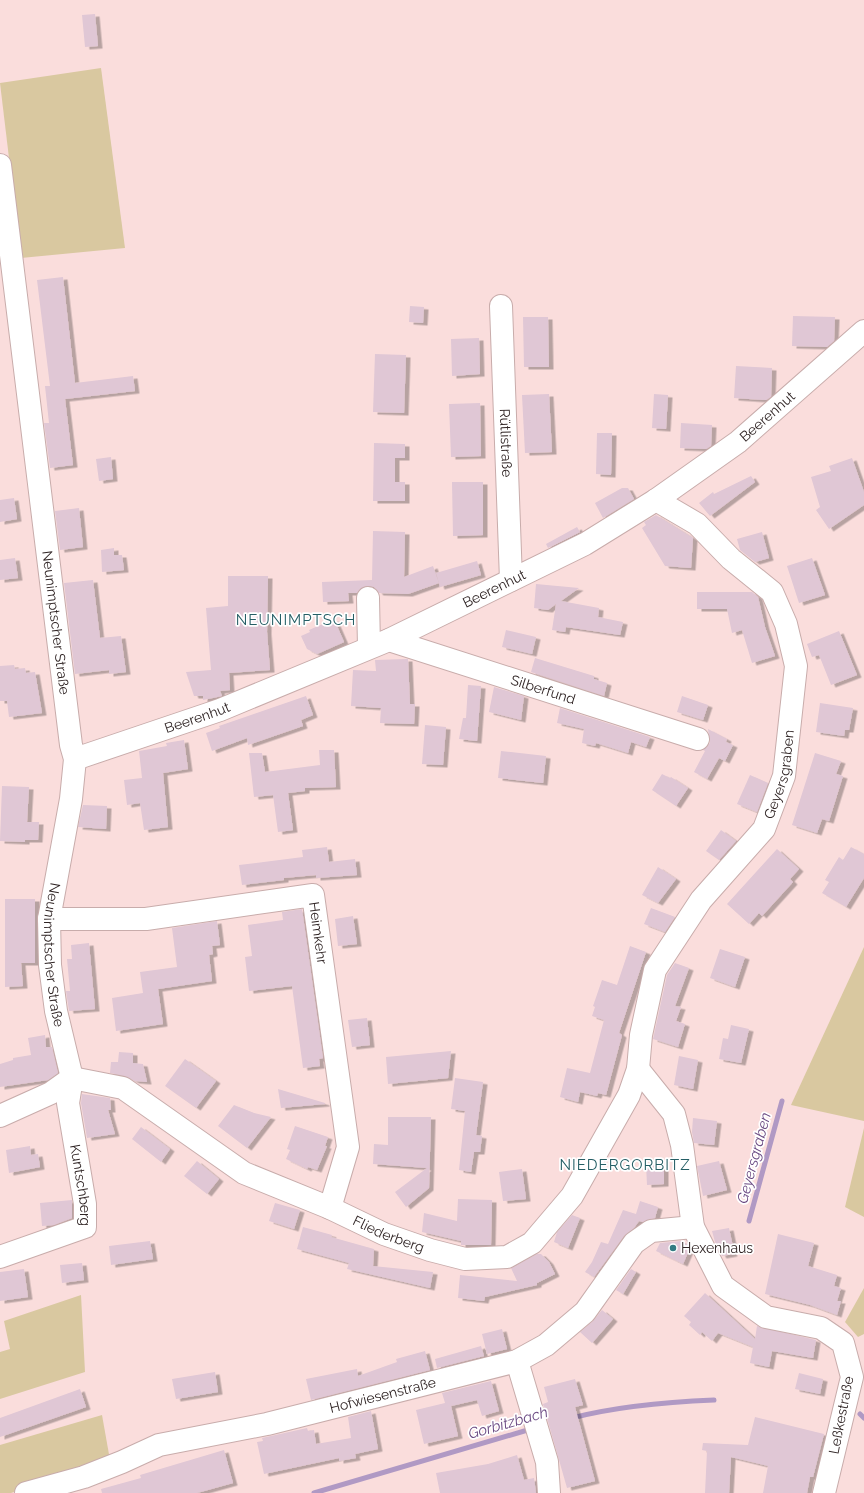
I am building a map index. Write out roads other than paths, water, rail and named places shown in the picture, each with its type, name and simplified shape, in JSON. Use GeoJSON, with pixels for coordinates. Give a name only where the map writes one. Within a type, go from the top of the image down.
{"type":"FeatureCollection","features":[{"type":"Feature","properties":{"kind":"street","name":"Neunimptscher Straße"},"geometry":{"type":"LineString","coordinates":[[0,165],[7,285],[69,729],[75,758],[71,799],[49,919],[50,965],[56,1011],[72,1078]]}},
{"type":"Feature","properties":{"kind":"street","name":"Rütlistraße"},"geometry":{"type":"LineString","coordinates":[[501,306],[510,580]]}},
{"type":"Feature","properties":{"kind":"street","name":"Beerenhut"},"geometry":{"type":"LineString","coordinates":[[75,758],[220,710],[379,643],[585,544],[656,500],[738,442],[864,331]]}},
{"type":"Feature","properties":{"kind":"street","name":"Geyersgraben"},"geometry":{"type":"LineString","coordinates":[[638,1069],[641,1036],[655,970],[701,900],[764,829],[784,776],[796,666],[786,624],[772,592],[731,559],[697,524],[656,500]]}},
{"type":"Feature","properties":{"kind":"street"},"geometry":{"type":"LineString","coordinates":[[368,598],[379,643]]}},
{"type":"Feature","properties":{"kind":"street","name":"Silberfund"},"geometry":{"type":"LineString","coordinates":[[379,643],[698,739]]}},
{"type":"Feature","properties":{"kind":"street","name":"Heimkehr"},"geometry":{"type":"LineString","coordinates":[[49,919],[146,919],[313,895],[348,1147],[330,1208]]}},
{"type":"Feature","properties":{"kind":"street","name":"Leßkestraße"},"geometry":{"type":"LineString","coordinates":[[638,1069],[674,1114],[682,1145],[692,1227],[723,1286],[766,1317],[821,1328],[843,1343],[852,1377],[824,1493]]}},
{"type":"Feature","properties":{"kind":"street","name":"Fliederberg"},"geometry":{"type":"LineString","coordinates":[[72,1078],[123,1088],[244,1173],[330,1208],[384,1234],[430,1250],[465,1259],[507,1257],[532,1243],[572,1196],[629,1095],[638,1069]]}},
{"type":"Feature","properties":{"kind":"street"},"geometry":{"type":"LineString","coordinates":[[0,1116],[51,1093],[72,1078]]}},
{"type":"Feature","properties":{"kind":"street","name":"Kuntschberg"},"geometry":{"type":"LineString","coordinates":[[0,1258],[85,1227],[85,1204],[68,1103],[72,1078]]}},
{"type":"Feature","properties":{"kind":"street","name":"Hofwiesenstraße"},"geometry":{"type":"LineString","coordinates":[[26,1493],[86,1485],[122,1462],[159,1445],[267,1424],[517,1361],[546,1345],[585,1312],[634,1243],[650,1231],[692,1227]]}},
{"type":"Feature","properties":{"kind":"street"},"geometry":{"type":"LineString","coordinates":[[517,1361],[547,1462],[549,1493]]}},
{"type":"Feature","properties":{"kind":"waterway","name":"Geyersgraben"},"geometry":{"type":"LineString","coordinates":[[749,1221],[782,1101]]}},
{"type":"Feature","properties":{"kind":"waterway","name":"Gorbitzbach"},"geometry":{"type":"LineString","coordinates":[[572,1418],[607,1410],[642,1405],[714,1400]]}},
{"type":"Feature","properties":{"kind":"waterway","name":"Gorbitzbach"},"geometry":{"type":"LineString","coordinates":[[860,1414],[864,1418]]}},
{"type":"Feature","properties":{"kind":"waterway","name":"Gorbitzbach"},"geometry":{"type":"LineString","coordinates":[[314,1493],[531,1429]]}},
{"type":"Feature","properties":{"kind":"place","name":"Hexenhaus"},"geometry":{"type":"Point","coordinates":[673,1248]}},
{"type":"Feature","properties":{"kind":"district","name":"NEUNIMPTSCH"},"geometry":{"type":"Point","coordinates":[296,620]}},
{"type":"Feature","properties":{"kind":"district","name":"NIEDERGORBITZ"},"geometry":{"type":"Point","coordinates":[625,1165]}}]}
